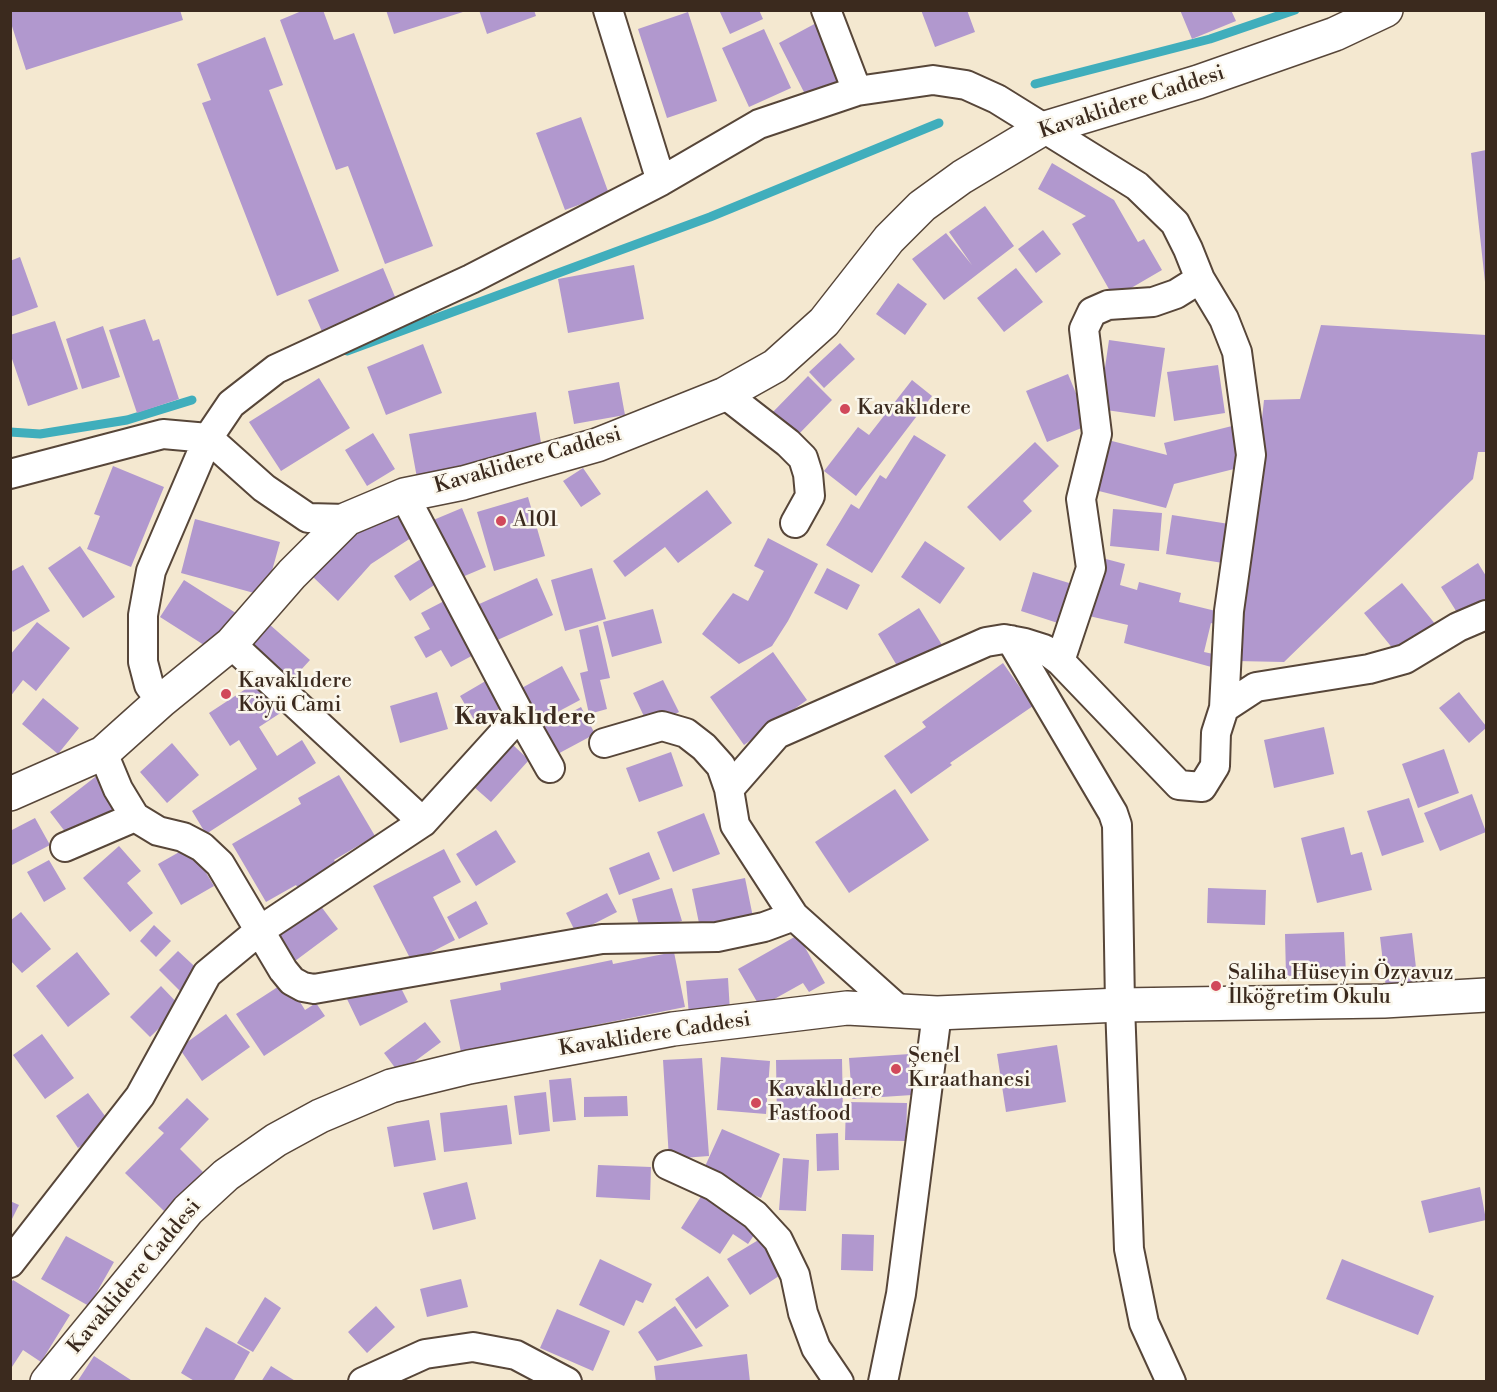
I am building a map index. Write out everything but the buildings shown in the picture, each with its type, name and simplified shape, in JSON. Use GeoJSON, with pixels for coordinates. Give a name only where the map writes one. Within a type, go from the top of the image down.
{"type":"FeatureCollection","features":[{"type":"Feature","properties":{"kind":"street"},"geometry":{"type":"LineString","coordinates":[[609,10],[661,181]]}},
{"type":"Feature","properties":{"kind":"street"},"geometry":{"type":"LineString","coordinates":[[825,10],[857,91]]}},
{"type":"Feature","properties":{"kind":"street","name":"Kavaklidere Caddesi"},"geometry":{"type":"LineString","coordinates":[[10,794],[103,753],[160,701],[231,644],[292,574],[347,519],[404,495],[463,483],[597,445],[725,394],[775,366],[824,322],[889,239],[921,206],[962,177],[1042,129],[1198,82],[1335,34],[1386,10]]}},
{"type":"Feature","properties":{"kind":"street"},"geometry":{"type":"LineString","coordinates":[[160,701],[149,684],[143,663],[143,615],[151,571],[208,438],[231,404],[276,369],[471,279],[661,181],[759,124],[857,91],[933,80],[966,85],[997,99],[1130,182],[1155,202],[1175,223],[1200,279],[1224,319],[1237,352],[1251,455],[1229,611],[1224,708],[1216,733],[1215,766],[1202,787],[1179,785],[1060,661],[1044,649],[1011,640],[986,642],[777,734],[729,789]]}},
{"type":"Feature","properties":{"kind":"street"},"geometry":{"type":"LineString","coordinates":[[1060,661],[1090,568],[1081,499],[1097,434],[1083,329],[1092,312],[1108,305],[1153,302],[1176,294],[1200,279]]}},
{"type":"Feature","properties":{"kind":"street"},"geometry":{"type":"LineString","coordinates":[[725,394],[788,443],[803,458],[808,474],[810,496],[795,523]]}},
{"type":"Feature","properties":{"kind":"street"},"geometry":{"type":"LineString","coordinates":[[10,474],[163,434],[208,438],[264,488],[308,518],[347,519]]}},
{"type":"Feature","properties":{"kind":"street"},"geometry":{"type":"LineString","coordinates":[[404,495],[550,768]]}},
{"type":"Feature","properties":{"kind":"street"},"geometry":{"type":"LineString","coordinates":[[1224,708],[1256,687],[1369,669],[1405,659],[1458,627],[1486,615]]}},
{"type":"Feature","properties":{"kind":"street"},"geometry":{"type":"LineString","coordinates":[[1011,640],[1113,813],[1117,825],[1120,1005],[1129,1249],[1144,1323],[1171,1382]]}},
{"type":"Feature","properties":{"kind":"street"},"geometry":{"type":"LineString","coordinates":[[231,644],[423,822]]}},
{"type":"Feature","properties":{"kind":"street"},"geometry":{"type":"LineString","coordinates":[[10,1263],[140,1096],[207,974],[259,931],[423,822],[520,715]]}},
{"type":"Feature","properties":{"kind":"street"},"geometry":{"type":"LineString","coordinates":[[604,743],[662,726],[686,733],[704,747],[721,766],[729,789],[735,825],[794,916],[900,1011]]}},
{"type":"Feature","properties":{"kind":"street"},"geometry":{"type":"LineString","coordinates":[[103,753],[118,789],[135,817],[158,831],[183,837],[202,847],[220,864],[283,970],[292,981],[303,987],[314,989],[602,939],[717,937],[764,927],[794,916]]}},
{"type":"Feature","properties":{"kind":"street"},"geometry":{"type":"LineString","coordinates":[[64,847],[135,817]]}},
{"type":"Feature","properties":{"kind":"street","name":"Kavaklidere Caddesi"},"geometry":{"type":"LineString","coordinates":[[47,1382],[188,1210],[226,1175],[276,1140],[320,1116],[391,1086],[447,1072],[673,1029],[847,1008],[937,1013],[1120,1005],[1384,1001],[1486,995]]}},
{"type":"Feature","properties":{"kind":"street"},"geometry":{"type":"LineString","coordinates":[[884,1382],[901,1294],[937,1013]]}},
{"type":"Feature","properties":{"kind":"street"},"geometry":{"type":"LineString","coordinates":[[668,1165],[714,1186],[755,1215],[778,1240],[795,1275],[804,1313],[816,1348],[839,1382]]}},
{"type":"Feature","properties":{"kind":"street"},"geometry":{"type":"LineString","coordinates":[[363,1382],[425,1354],[473,1347],[516,1355],[567,1382]]}},
{"type":"Feature","properties":{"kind":"waterway"},"geometry":{"type":"LineString","coordinates":[[1035,84],[1210,39],[1295,10]]}},
{"type":"Feature","properties":{"kind":"waterway"},"geometry":{"type":"LineString","coordinates":[[347,351],[710,217],[939,123]]}},
{"type":"Feature","properties":{"kind":"waterway"},"geometry":{"type":"LineString","coordinates":[[10,432],[40,434],[127,420],[192,400]]}},
{"type":"Feature","properties":{"kind":"place","name":"Kavaklıdere"},"geometry":{"type":"Point","coordinates":[845,409]}},
{"type":"Feature","properties":{"kind":"place","name":"A101"},"geometry":{"type":"Point","coordinates":[501,521]}},
{"type":"Feature","properties":{"kind":"place","name":"Kavaklıdere Köyü Cami"},"geometry":{"type":"Point","coordinates":[226,694]}},
{"type":"Feature","properties":{"kind":"place","name":"Saliha Hüseyin Özyavuz İlköğretim Okulu"},"geometry":{"type":"Point","coordinates":[1216,986]}},
{"type":"Feature","properties":{"kind":"place","name":"Şenel Kıraathanesi"},"geometry":{"type":"Point","coordinates":[896,1069]}},
{"type":"Feature","properties":{"kind":"place","name":"Kavaklıdere Fastfood"},"geometry":{"type":"Point","coordinates":[756,1103]}},
{"type":"Feature","properties":{"kind":"district","name":"Kavaklıdere"},"geometry":{"type":"Point","coordinates":[525,718]}}]}
